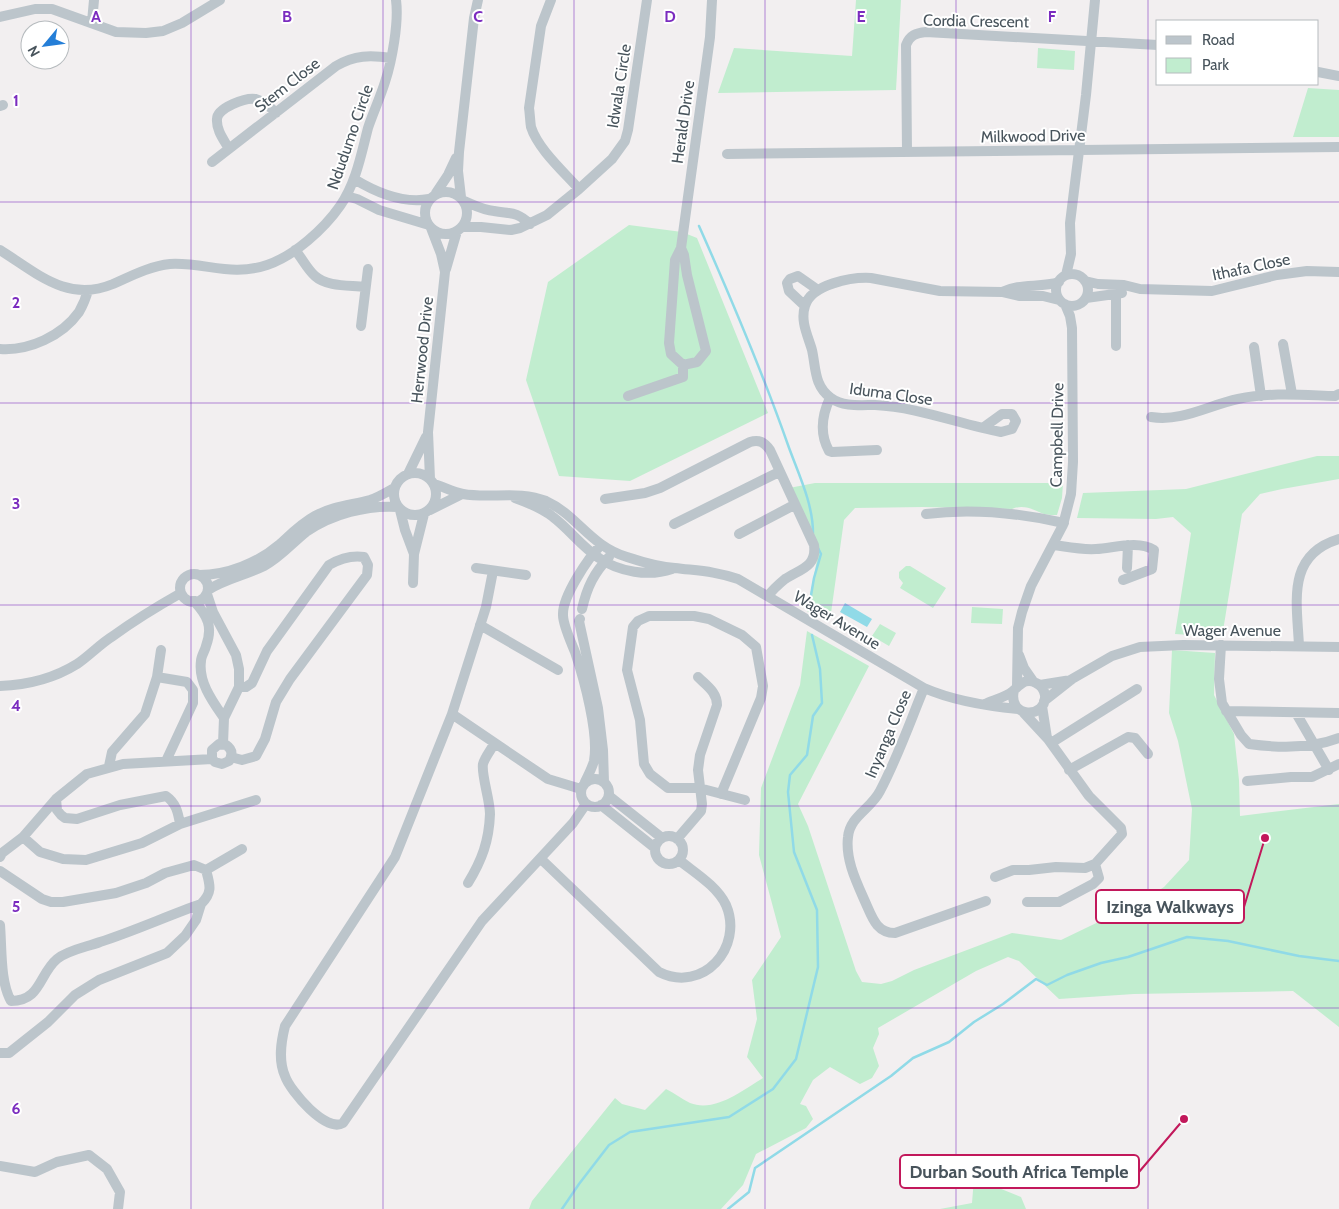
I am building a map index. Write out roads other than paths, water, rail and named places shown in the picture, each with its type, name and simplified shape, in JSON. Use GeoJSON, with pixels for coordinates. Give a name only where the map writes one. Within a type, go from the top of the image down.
{"type":"FeatureCollection","features":[{"type":"Feature","properties":{"kind":"street"},"geometry":{"type":"LineString","coordinates":[[92,22],[94,0]]}},
{"type":"Feature","properties":{"kind":"street","name":"Ndudumo Circle"},"geometry":{"type":"LineString","coordinates":[[0,250],[56,285],[78,291],[104,288],[153,268],[169,264],[185,264],[232,271],[267,265],[284,258],[296,250],[332,216],[346,196],[354,179],[391,58],[397,10],[396,0]]}},
{"type":"Feature","properties":{"kind":"street"},"geometry":{"type":"LineString","coordinates":[[346,196],[430,227],[443,234],[459,229],[467,214],[462,199],[458,171],[474,18],[478,0]]}},
{"type":"Feature","properties":{"kind":"street"},"geometry":{"type":"LineString","coordinates":[[551,0],[541,26],[529,108],[530,118],[537,140],[579,189]]}},
{"type":"Feature","properties":{"kind":"street","name":"Idwala Circle"},"geometry":{"type":"LineString","coordinates":[[459,229],[480,227],[511,230],[530,224],[552,212],[612,159],[625,141],[630,119],[647,0]]}},
{"type":"Feature","properties":{"kind":"street","name":"Herald Drive"},"geometry":{"type":"LineString","coordinates":[[628,396],[682,377],[682,366],[671,354],[669,343],[675,260],[681,248],[710,38],[712,0]]}},
{"type":"Feature","properties":{"kind":"street"},"geometry":{"type":"LineString","coordinates":[[1072,328],[1070,316],[1056,291],[1070,254],[1070,223],[1086,95],[1094,0]]}},
{"type":"Feature","properties":{"kind":"street"},"geometry":{"type":"LineString","coordinates":[[0,17],[18,12],[52,9],[116,32],[146,33],[163,31],[182,23],[215,1]]}},
{"type":"Feature","properties":{"kind":"street","name":"Cordia Crescent"},"geometry":{"type":"LineString","coordinates":[[907,152],[906,45],[908,39],[913,35],[926,32],[1156,45]]}},
{"type":"Feature","properties":{"kind":"street","name":"Stem Close"},"geometry":{"type":"LineString","coordinates":[[212,162],[325,73],[344,61],[363,56],[391,58]]}},
{"type":"Feature","properties":{"kind":"street"},"geometry":{"type":"LineString","coordinates":[[1319,72],[1339,76]]}},
{"type":"Feature","properties":{"kind":"street"},"geometry":{"type":"LineString","coordinates":[[229,149],[218,127],[218,114],[222,110],[252,98],[264,102],[276,113]]}},
{"type":"Feature","properties":{"kind":"street","name":"Milkwood Drive"},"geometry":{"type":"LineString","coordinates":[[727,154],[1339,146]]}},
{"type":"Feature","properties":{"kind":"street"},"geometry":{"type":"LineString","coordinates":[[430,227],[424,215],[424,208],[448,175],[459,152]]}},
{"type":"Feature","properties":{"kind":"street"},"geometry":{"type":"LineString","coordinates":[[354,179],[370,188],[404,200],[418,201],[446,191],[454,192],[462,199],[483,209],[515,213],[530,224]]}},
{"type":"Feature","properties":{"kind":"street","name":"Herrwood Drive"},"geometry":{"type":"LineString","coordinates":[[430,227],[441,254],[445,272]]}},
{"type":"Feature","properties":{"kind":"street","name":"Herrwood Drive"},"geometry":{"type":"LineString","coordinates":[[428,432],[445,272],[459,229]]}},
{"type":"Feature","properties":{"kind":"street","name":"Herald Drive"},"geometry":{"type":"LineString","coordinates":[[681,248],[684,255],[686,275],[706,351],[697,362],[682,366]]}},
{"type":"Feature","properties":{"kind":"street"},"geometry":{"type":"LineString","coordinates":[[296,250],[314,276],[322,281],[365,287]]}},
{"type":"Feature","properties":{"kind":"street"},"geometry":{"type":"LineString","coordinates":[[1070,254],[1088,290],[1072,328]]}},
{"type":"Feature","properties":{"kind":"street"},"geometry":{"type":"LineString","coordinates":[[361,326],[368,269]]}},
{"type":"Feature","properties":{"kind":"street","name":"Ithafa Close"},"geometry":{"type":"LineString","coordinates":[[1082,278],[1116,289],[1212,291],[1277,275],[1307,271],[1339,272]]}},
{"type":"Feature","properties":{"kind":"street"},"geometry":{"type":"LineString","coordinates":[[818,290],[798,276],[790,279],[788,282],[789,291],[805,306],[818,290],[838,282],[859,277],[940,292],[1002,292],[1019,296],[1043,296],[1074,306],[1084,300]]}},
{"type":"Feature","properties":{"kind":"street"},"geometry":{"type":"LineString","coordinates":[[1002,292],[1019,286],[1050,285],[1062,278],[1082,278]]}},
{"type":"Feature","properties":{"kind":"street"},"geometry":{"type":"LineString","coordinates":[[1116,289],[1116,346]]}},
{"type":"Feature","properties":{"kind":"street","name":"Ithafa Close"},"geometry":{"type":"LineString","coordinates":[[1084,300],[1116,289]]}},
{"type":"Feature","properties":{"kind":"street"},"geometry":{"type":"LineString","coordinates":[[0,349],[10,350],[34,344],[65,327],[78,313],[88,290]]}},
{"type":"Feature","properties":{"kind":"street","name":"Iduma Close"},"geometry":{"type":"LineString","coordinates":[[805,306],[805,328],[812,350],[817,381],[830,398],[850,405],[897,407],[984,427]]}},
{"type":"Feature","properties":{"kind":"street","name":"Campbell Drive"},"geometry":{"type":"LineString","coordinates":[[1015,688],[1018,628],[1026,598],[1064,523],[1071,494],[1073,477],[1072,328]]}},
{"type":"Feature","properties":{"kind":"street"},"geometry":{"type":"LineString","coordinates":[[1283,344],[1292,394]]}},
{"type":"Feature","properties":{"kind":"street"},"geometry":{"type":"LineString","coordinates":[[1254,347],[1261,396]]}},
{"type":"Feature","properties":{"kind":"street"},"geometry":{"type":"LineString","coordinates":[[1151,417],[1178,417],[1238,399],[1261,396],[1292,394],[1335,396],[1339,394]]}},
{"type":"Feature","properties":{"kind":"street"},"geometry":{"type":"LineString","coordinates":[[830,398],[822,416],[829,451],[877,450]]}},
{"type":"Feature","properties":{"kind":"street"},"geometry":{"type":"LineString","coordinates":[[414,554],[395,501],[394,488],[397,482],[408,474],[424,444],[428,432]]}},
{"type":"Feature","properties":{"kind":"street"},"geometry":{"type":"LineString","coordinates":[[413,583],[414,554],[427,512],[436,498],[432,482],[428,432]]}},
{"type":"Feature","properties":{"kind":"street"},"geometry":{"type":"LineString","coordinates":[[605,499],[645,493],[660,488],[755,440],[762,442],[766,445],[814,545],[815,553],[814,558],[806,567],[781,582],[768,596]]}},
{"type":"Feature","properties":{"kind":"street"},"geometry":{"type":"LineString","coordinates":[[674,524],[779,472]]}},
{"type":"Feature","properties":{"kind":"street"},"geometry":{"type":"LineString","coordinates":[[408,474],[420,473],[432,482],[462,494],[509,496]]}},
{"type":"Feature","properties":{"kind":"street"},"geometry":{"type":"LineString","coordinates":[[394,488],[370,500],[338,506],[314,516],[302,524],[273,550],[256,560],[219,573],[191,574],[184,578],[181,585],[181,593],[186,599],[201,600],[207,592],[219,583],[266,565],[305,533],[328,520],[375,507],[399,509],[411,515],[427,512],[462,494]]}},
{"type":"Feature","properties":{"kind":"street","name":"Wager Avenue"},"geometry":{"type":"LineString","coordinates":[[509,496],[530,496],[554,505],[601,545],[613,552],[638,561],[673,568],[699,569],[738,579],[924,688],[970,704],[984,704],[1020,710]]}},
{"type":"Feature","properties":{"kind":"street","name":"Wager Avenue"},"geometry":{"type":"LineString","coordinates":[[509,496],[531,504],[552,516],[593,553],[613,566],[643,573],[656,573],[673,568]]}},
{"type":"Feature","properties":{"kind":"street"},"geometry":{"type":"LineString","coordinates":[[739,534],[794,505]]}},
{"type":"Feature","properties":{"kind":"street"},"geometry":{"type":"LineString","coordinates":[[926,514],[945,512],[1001,513],[1064,523]]}},
{"type":"Feature","properties":{"kind":"street"},"geometry":{"type":"LineString","coordinates":[[1299,646],[1297,610],[1301,568],[1312,553],[1320,547],[1339,539]]}},
{"type":"Feature","properties":{"kind":"street"},"geometry":{"type":"LineString","coordinates":[[1054,544],[1068,548],[1096,549],[1128,545],[1152,548],[1155,553],[1153,567],[1150,571],[1123,580]]}},
{"type":"Feature","properties":{"kind":"street"},"geometry":{"type":"LineString","coordinates":[[601,545],[593,553],[566,600],[562,616],[576,654],[590,709],[594,762],[583,786],[581,797],[586,804],[593,807],[601,806],[655,848]]}},
{"type":"Feature","properties":{"kind":"street"},"geometry":{"type":"LineString","coordinates":[[1127,568],[1128,545]]}},
{"type":"Feature","properties":{"kind":"street"},"geometry":{"type":"LineString","coordinates":[[601,806],[608,796],[608,788],[604,782],[604,750],[598,708],[588,669],[581,614],[585,595],[596,570],[613,552]]}},
{"type":"Feature","properties":{"kind":"street"},"geometry":{"type":"LineString","coordinates":[[231,757],[242,760],[256,756],[265,739],[276,702],[290,679],[367,575],[368,565],[364,557],[341,558],[329,565],[267,651],[252,683],[246,687],[239,687]]}},
{"type":"Feature","properties":{"kind":"street"},"geometry":{"type":"LineString","coordinates":[[476,568],[526,576]]}},
{"type":"Feature","properties":{"kind":"street"},"geometry":{"type":"LineString","coordinates":[[493,571],[486,607],[452,714],[395,857],[285,1026],[281,1049],[283,1068],[289,1085],[300,1100],[330,1124],[339,1126],[343,1124],[482,921],[573,823],[586,804]]}},
{"type":"Feature","properties":{"kind":"street"},"geometry":{"type":"LineString","coordinates":[[199,575],[207,583],[207,592],[213,612],[236,655],[240,680],[239,687],[224,718],[223,744]]}},
{"type":"Feature","properties":{"kind":"street"},"geometry":{"type":"LineString","coordinates":[[0,686],[30,684],[45,680],[64,671],[78,663],[141,616],[181,593]]}},
{"type":"Feature","properties":{"kind":"street"},"geometry":{"type":"LineString","coordinates":[[194,601],[204,613],[209,623],[211,634],[201,661],[203,677],[207,692],[224,718]]}},
{"type":"Feature","properties":{"kind":"street"},"geometry":{"type":"LineString","coordinates":[[721,794],[761,698],[763,686],[756,647],[752,641],[742,635],[709,619],[694,616],[649,616],[638,621],[633,627],[627,670],[640,720],[644,764],[650,774],[668,788],[700,788],[721,794],[745,800]]}},
{"type":"Feature","properties":{"kind":"street"},"geometry":{"type":"LineString","coordinates":[[480,625],[558,670]]}},
{"type":"Feature","properties":{"kind":"street"},"geometry":{"type":"LineString","coordinates":[[1221,645],[1219,692],[1222,704],[1241,735],[1249,744],[1276,746],[1314,745],[1339,738]]}},
{"type":"Feature","properties":{"kind":"street","name":"Wager Avenue"},"geometry":{"type":"LineString","coordinates":[[1072,679],[1112,656],[1140,647],[1221,645],[1339,646]]}},
{"type":"Feature","properties":{"kind":"street"},"geometry":{"type":"LineString","coordinates":[[109,766],[112,752],[145,714],[157,677],[161,650]]}},
{"type":"Feature","properties":{"kind":"street"},"geometry":{"type":"LineString","coordinates":[[1018,652],[1024,668],[1044,692],[1043,703],[1049,741]]}},
{"type":"Feature","properties":{"kind":"street"},"geometry":{"type":"LineString","coordinates":[[157,677],[187,682],[193,690],[193,703],[166,762]]}},
{"type":"Feature","properties":{"kind":"street"},"geometry":{"type":"LineString","coordinates":[[677,839],[701,811],[702,804],[698,770],[700,755],[717,705],[717,697],[713,691],[698,677]]}},
{"type":"Feature","properties":{"kind":"street"},"geometry":{"type":"LineString","coordinates":[[984,704],[1015,688],[1024,681],[1036,683],[1072,679]]}},
{"type":"Feature","properties":{"kind":"street"},"geometry":{"type":"LineString","coordinates":[[1020,710],[1033,712],[1072,679]]}},
{"type":"Feature","properties":{"kind":"street","name":"Inyanga Close"},"geometry":{"type":"LineString","coordinates":[[924,688],[880,791],[868,808],[854,819],[850,827],[847,848],[854,876],[870,913],[883,932],[895,933],[986,901]]}},
{"type":"Feature","properties":{"kind":"street"},"geometry":{"type":"LineString","coordinates":[[995,877],[1013,870],[1056,867],[1080,869],[1095,864],[1122,834],[1122,828],[1098,806],[1049,741],[1020,710],[1013,700],[1015,688]]}},
{"type":"Feature","properties":{"kind":"street"},"geometry":{"type":"LineString","coordinates":[[1049,741],[1137,689]]}},
{"type":"Feature","properties":{"kind":"street"},"geometry":{"type":"LineString","coordinates":[[1226,711],[1339,713]]}},
{"type":"Feature","properties":{"kind":"street"},"geometry":{"type":"LineString","coordinates":[[1296,713],[1329,770]]}},
{"type":"Feature","properties":{"kind":"street"},"geometry":{"type":"LineString","coordinates":[[452,714],[548,779],[583,786],[596,779],[604,782]]}},
{"type":"Feature","properties":{"kind":"street"},"geometry":{"type":"LineString","coordinates":[[1069,770],[1128,737],[1135,738],[1148,754]]}},
{"type":"Feature","properties":{"kind":"street"},"geometry":{"type":"LineString","coordinates":[[0,857],[2,853],[22,837],[56,799],[87,774],[109,766],[212,759],[222,764],[226,763],[231,757],[231,750],[223,744],[214,746],[211,754],[212,759]]}},
{"type":"Feature","properties":{"kind":"street"},"geometry":{"type":"LineString","coordinates":[[468,882],[485,852],[490,814],[483,765],[494,744]]}},
{"type":"Feature","properties":{"kind":"street"},"geometry":{"type":"LineString","coordinates":[[1247,781],[1291,777],[1312,778],[1339,764]]}},
{"type":"Feature","properties":{"kind":"street"},"geometry":{"type":"LineString","coordinates":[[56,799],[57,810],[60,816],[77,819],[120,805],[166,796],[173,801],[180,824]]}},
{"type":"Feature","properties":{"kind":"street"},"geometry":{"type":"LineString","coordinates":[[608,796],[662,838]]}},
{"type":"Feature","properties":{"kind":"street"},"geometry":{"type":"LineString","coordinates":[[22,837],[40,852],[63,859],[86,860],[142,843],[180,824],[256,800]]}},
{"type":"Feature","properties":{"kind":"street"},"geometry":{"type":"LineString","coordinates":[[670,836],[677,839],[683,849],[679,860],[672,864],[664,863],[656,855],[655,848],[662,838],[670,836]]}},
{"type":"Feature","properties":{"kind":"street"},"geometry":{"type":"LineString","coordinates":[[206,870],[242,849]]}},
{"type":"Feature","properties":{"kind":"street"},"geometry":{"type":"LineString","coordinates":[[541,859],[660,972],[667,976],[692,978],[710,968],[723,952],[729,931],[729,916],[723,900],[716,890],[679,860]]}},
{"type":"Feature","properties":{"kind":"street"},"geometry":{"type":"LineString","coordinates":[[1027,902],[1059,902],[1093,884],[1099,878],[1095,864]]}},
{"type":"Feature","properties":{"kind":"street"},"geometry":{"type":"LineString","coordinates":[[0,871],[42,899],[52,902],[116,892],[146,882],[165,873],[194,865],[206,870]]}},
{"type":"Feature","properties":{"kind":"street"},"geometry":{"type":"LineString","coordinates":[[1,985],[11,1001],[29,998],[57,959],[70,952],[102,942],[201,904],[208,897],[210,886],[206,870]]}},
{"type":"Feature","properties":{"kind":"street"},"geometry":{"type":"LineString","coordinates":[[0,1052],[10,1053],[48,1022],[75,995],[100,980],[167,953],[185,936],[196,920],[201,904]]}},
{"type":"Feature","properties":{"kind":"street"},"geometry":{"type":"LineString","coordinates":[[0,925],[0,998]]}},
{"type":"Feature","properties":{"kind":"street"},"geometry":{"type":"LineString","coordinates":[[0,1166],[35,1172],[57,1162],[89,1155],[107,1170],[120,1192],[118,1209]]}},
{"type":"Feature","properties":{"kind":"water"},"geometry":{"type":"Polygon","coordinates":[[[845,603],[872,619],[867,627],[840,612],[845,603]]]}},
{"type":"Feature","properties":{"kind":"waterway"},"geometry":{"type":"LineString","coordinates":[[699,226],[757,362],[800,477],[808,499],[813,533]]}},
{"type":"Feature","properties":{"kind":"waterway"},"geometry":{"type":"LineString","coordinates":[[809,607],[814,578],[821,554],[818,548]]}},
{"type":"Feature","properties":{"kind":"waterway"},"geometry":{"type":"LineString","coordinates":[[562,1209],[609,1145],[630,1132],[729,1117],[773,1089],[796,1059],[818,967],[817,910],[794,852],[788,792],[790,775],[807,755],[813,716],[822,703],[820,669],[812,635]]}},
{"type":"Feature","properties":{"kind":"waterway"},"geometry":{"type":"LineString","coordinates":[[728,1209],[749,1192],[755,1168],[891,1076],[913,1058],[949,1042],[974,1022],[1003,1004],[1036,979],[1047,985],[1067,975],[1101,963],[1128,957],[1187,937],[1228,941],[1299,956],[1339,961]]}},
{"type":"Feature","properties":{"kind":"place","name":"Izinga Walkways"},"geometry":{"type":"Point","coordinates":[1265,838]}},
{"type":"Feature","properties":{"kind":"place","name":"Durban South Africa Temple"},"geometry":{"type":"Point","coordinates":[1184,1119]}}]}
